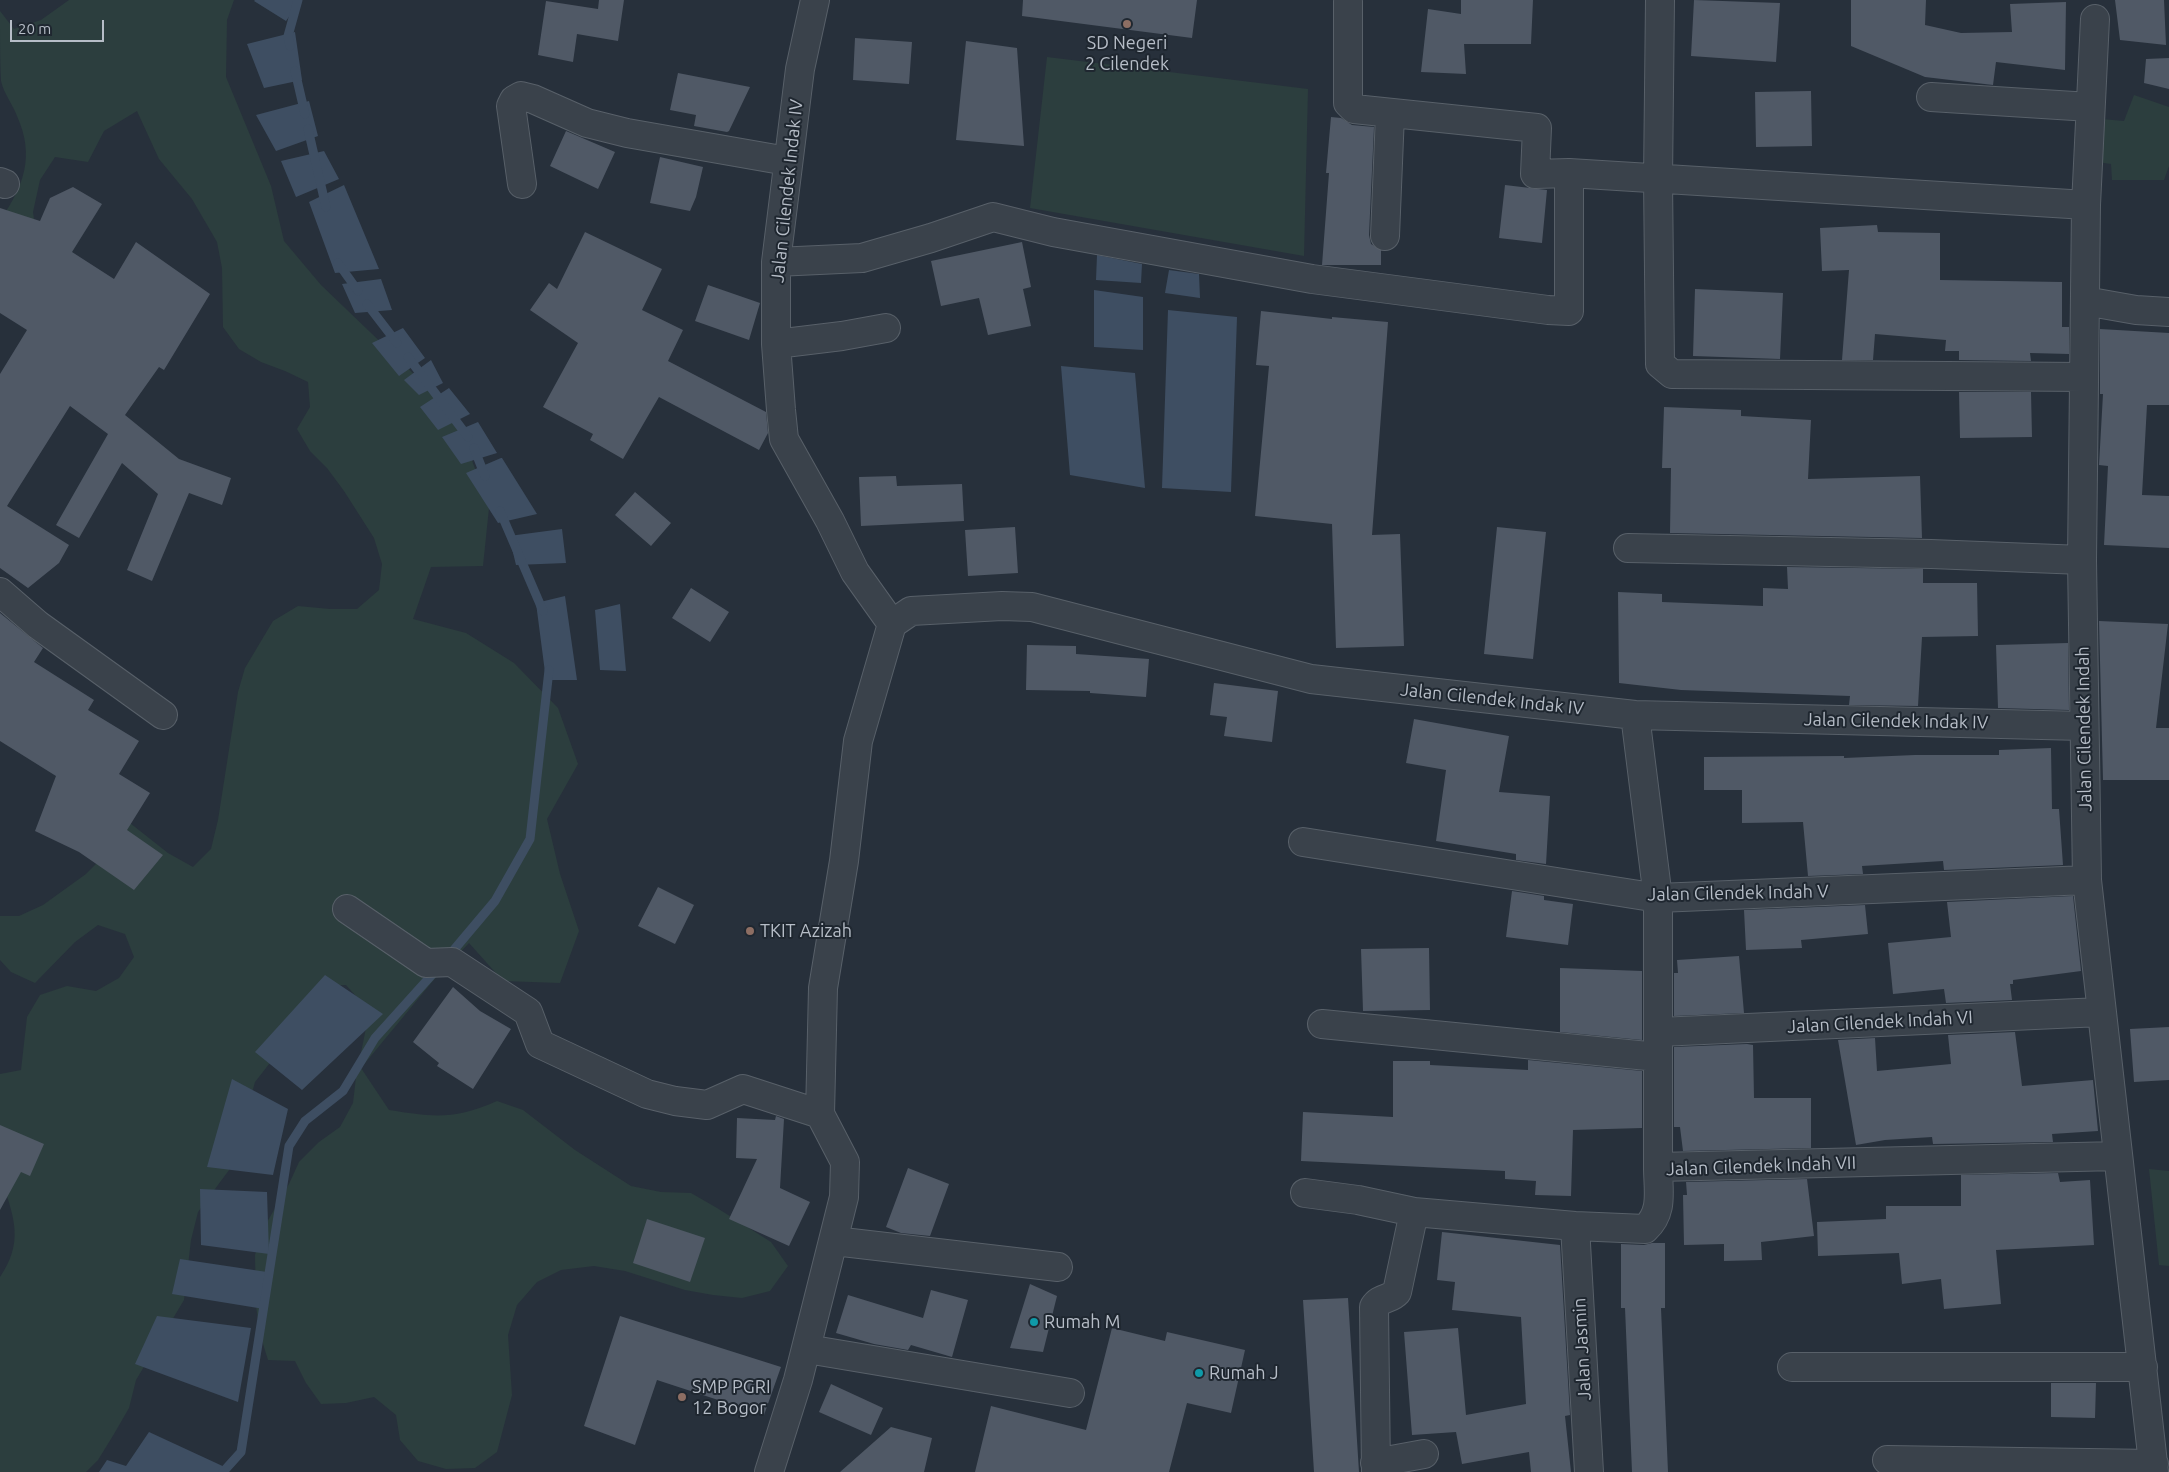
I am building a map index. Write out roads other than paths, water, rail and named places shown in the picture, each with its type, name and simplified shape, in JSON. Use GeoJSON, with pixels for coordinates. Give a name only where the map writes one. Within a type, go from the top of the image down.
{"type":"FeatureCollection","features":[{"type":"Feature","properties":{"kind":"street","name":"Jalan Cilendek Indak IV"},"geometry":{"type":"LineString","coordinates":[[815,0],[800,69],[787,161],[776,262],[776,344],[784,439],[821,504],[855,572],[901,617],[1002,606],[1032,607],[1311,679],[1635,715],[2083,726]]}},
{"type":"Feature","properties":{"kind":"street"},"geometry":{"type":"LineString","coordinates":[[1660,0],[1658,180],[1660,364],[1672,374],[2084,378]]}},
{"type":"Feature","properties":{"kind":"street"},"geometry":{"type":"LineString","coordinates":[[1348,2],[1348,103],[1354,109],[1537,128],[1535,174],[1569,173],[2086,205]]}},
{"type":"Feature","properties":{"kind":"street","name":"Jalan Cilendek Indah"},"geometry":{"type":"LineString","coordinates":[[2095,19],[2086,205],[2082,560],[2083,726],[2087,880],[2154,1468]]}},
{"type":"Feature","properties":{"kind":"street"},"geometry":{"type":"LineString","coordinates":[[522,184],[511,106],[514,100],[521,96],[533,99],[587,123],[627,133],[787,161]]}},
{"type":"Feature","properties":{"kind":"street"},"geometry":{"type":"LineString","coordinates":[[1931,97],[2090,107]]}},
{"type":"Feature","properties":{"kind":"street"},"geometry":{"type":"LineString","coordinates":[[1385,236],[1390,114]]}},
{"type":"Feature","properties":{"kind":"street"},"geometry":{"type":"LineString","coordinates":[[776,262],[862,258],[932,238],[993,217],[1053,232],[1312,280],[1548,310],[1569,311],[1569,173]]}},
{"type":"Feature","properties":{"kind":"street"},"geometry":{"type":"LineString","coordinates":[[2085,300],[2136,310],[2169,312]]}},
{"type":"Feature","properties":{"kind":"street"},"geometry":{"type":"LineString","coordinates":[[776,344],[842,336],[886,328]]}},
{"type":"Feature","properties":{"kind":"street"},"geometry":{"type":"LineString","coordinates":[[1628,548],[1931,554],[2082,560]]}},
{"type":"Feature","properties":{"kind":"street"},"geometry":{"type":"LineString","coordinates":[[0,592],[38,625],[163,714]]}},
{"type":"Feature","properties":{"kind":"street"},"geometry":{"type":"LineString","coordinates":[[768,1472],[806,1349],[844,1197],[845,1162],[820,1114],[822,988],[844,861],[858,742],[901,617]]}},
{"type":"Feature","properties":{"kind":"street"},"geometry":{"type":"LineString","coordinates":[[1635,715],[1658,898],[1658,1167]]}},
{"type":"Feature","properties":{"kind":"street","name":"Jalan Cilendek Indah V"},"geometry":{"type":"LineString","coordinates":[[1303,842],[1658,898],[2087,880]]}},
{"type":"Feature","properties":{"kind":"street"},"geometry":{"type":"LineString","coordinates":[[347,909],[426,963],[452,962],[528,1012],[540,1044],[647,1094],[675,1101],[707,1105],[743,1089],[820,1114]]}},
{"type":"Feature","properties":{"kind":"street","name":"Jalan Cilendek Indah VI"},"geometry":{"type":"LineString","coordinates":[[1322,1024],[1659,1045],[2101,1012]]}},
{"type":"Feature","properties":{"kind":"street","name":"Jalan Cilendek Indah VII"},"geometry":{"type":"LineString","coordinates":[[1305,1193],[1358,1200],[1414,1212],[1574,1226],[1645,1229],[1653,1221],[1658,1211],[1658,1167],[2118,1156]]}},
{"type":"Feature","properties":{"kind":"street"},"geometry":{"type":"LineString","coordinates":[[1414,1212],[1397,1292],[1394,1295],[1381,1299],[1374,1307],[1375,1468],[1424,1454]]}},
{"type":"Feature","properties":{"kind":"street","name":"Jalan Jasmin"},"geometry":{"type":"LineString","coordinates":[[1574,1226],[1589,1472]]}},
{"type":"Feature","properties":{"kind":"street"},"geometry":{"type":"LineString","coordinates":[[834,1241],[1058,1267]]}},
{"type":"Feature","properties":{"kind":"street"},"geometry":{"type":"LineString","coordinates":[[806,1349],[1070,1393]]}},
{"type":"Feature","properties":{"kind":"street"},"geometry":{"type":"LineString","coordinates":[[1792,1367],[2143,1367]]}},
{"type":"Feature","properties":{"kind":"street"},"geometry":{"type":"LineString","coordinates":[[1887,1460],[2154,1468]]}},
{"type":"Feature","properties":{"kind":"water"},"geometry":{"type":"Polygon","coordinates":[[[255,0],[301,0],[286,21],[255,0]]]}},
{"type":"Feature","properties":{"kind":"water"},"geometry":{"type":"Polygon","coordinates":[[[295,32],[302,80],[264,88],[247,44],[295,32]]]}},
{"type":"Feature","properties":{"kind":"water"},"geometry":{"type":"Polygon","coordinates":[[[309,101],[318,136],[276,151],[256,115],[309,101]]]}},
{"type":"Feature","properties":{"kind":"water"},"geometry":{"type":"Polygon","coordinates":[[[324,151],[339,179],[296,197],[281,161],[324,151]]]}},
{"type":"Feature","properties":{"kind":"water"},"geometry":{"type":"Polygon","coordinates":[[[344,185],[379,269],[335,273],[309,202],[344,185]]]}},
{"type":"Feature","properties":{"kind":"water"},"geometry":{"type":"Polygon","coordinates":[[[1097,255],[1142,264],[1141,283],[1096,280],[1097,255]]]}},
{"type":"Feature","properties":{"kind":"water"},"geometry":{"type":"Polygon","coordinates":[[[1169,270],[1199,274],[1200,298],[1165,293],[1169,270]]]}},
{"type":"Feature","properties":{"kind":"water"},"geometry":{"type":"Polygon","coordinates":[[[381,279],[392,310],[355,313],[342,284],[381,279]]]}},
{"type":"Feature","properties":{"kind":"water"},"geometry":{"type":"Polygon","coordinates":[[[1094,290],[1143,297],[1143,350],[1094,347],[1094,290]]]}},
{"type":"Feature","properties":{"kind":"water"},"geometry":{"type":"Polygon","coordinates":[[[1168,310],[1237,317],[1231,492],[1162,488],[1168,310]]]}},
{"type":"Feature","properties":{"kind":"water"},"geometry":{"type":"Polygon","coordinates":[[[403,328],[425,358],[399,376],[372,343],[403,328]]]}},
{"type":"Feature","properties":{"kind":"water"},"geometry":{"type":"Polygon","coordinates":[[[431,360],[443,383],[419,395],[404,380],[431,360]]]}},
{"type":"Feature","properties":{"kind":"water"},"geometry":{"type":"Polygon","coordinates":[[[1061,366],[1135,373],[1145,488],[1070,475],[1061,366]]]}},
{"type":"Feature","properties":{"kind":"water"},"geometry":{"type":"Polygon","coordinates":[[[449,388],[470,414],[438,430],[420,407],[449,388]]]}},
{"type":"Feature","properties":{"kind":"water"},"geometry":{"type":"Polygon","coordinates":[[[478,422],[497,453],[461,464],[442,437],[478,422]]]}},
{"type":"Feature","properties":{"kind":"water"},"geometry":{"type":"Polygon","coordinates":[[[501,458],[537,514],[498,523],[466,473],[501,458]]]}},
{"type":"Feature","properties":{"kind":"water"},"geometry":{"type":"Polygon","coordinates":[[[562,529],[566,563],[516,565],[509,536],[562,529]]]}},
{"type":"Feature","properties":{"kind":"water"},"geometry":{"type":"Polygon","coordinates":[[[565,596],[577,680],[546,680],[536,603],[565,596]]]}},
{"type":"Feature","properties":{"kind":"water"},"geometry":{"type":"Polygon","coordinates":[[[620,604],[626,671],[600,670],[595,610],[620,604]]]}},
{"type":"Feature","properties":{"kind":"water"},"geometry":{"type":"Polygon","coordinates":[[[325,975],[383,1014],[302,1090],[255,1052],[325,975]]]}},
{"type":"Feature","properties":{"kind":"water"},"geometry":{"type":"Polygon","coordinates":[[[232,1079],[288,1109],[273,1175],[207,1167],[232,1079]]]}},
{"type":"Feature","properties":{"kind":"water"},"geometry":{"type":"Polygon","coordinates":[[[200,1189],[267,1192],[269,1254],[201,1245],[200,1189]]]}},
{"type":"Feature","properties":{"kind":"water"},"geometry":{"type":"Polygon","coordinates":[[[180,1259],[267,1272],[264,1309],[172,1294],[180,1259]]]}},
{"type":"Feature","properties":{"kind":"water"},"geometry":{"type":"Polygon","coordinates":[[[157,1316],[251,1328],[238,1402],[135,1364],[157,1316]]]}},
{"type":"Feature","properties":{"kind":"water"},"geometry":{"type":"Polygon","coordinates":[[[149,1432],[229,1469],[228,1472],[99,1472],[107,1460],[126,1466],[149,1432]]]}},
{"type":"Feature","properties":{"kind":"waterway"},"geometry":{"type":"LineString","coordinates":[[290,46],[288,36],[298,0]]}},
{"type":"Feature","properties":{"kind":"waterway"},"geometry":{"type":"LineString","coordinates":[[295,71],[305,114]]}},
{"type":"Feature","properties":{"kind":"waterway"},"geometry":{"type":"LineString","coordinates":[[308,129],[326,207]]}},
{"type":"Feature","properties":{"kind":"waterway"},"geometry":{"type":"LineString","coordinates":[[338,263],[358,291]]}},
{"type":"Feature","properties":{"kind":"waterway"},"geometry":{"type":"LineString","coordinates":[[367,304],[397,343]]}},
{"type":"Feature","properties":{"kind":"waterway"},"geometry":{"type":"LineString","coordinates":[[408,357],[468,437]]}},
{"type":"Feature","properties":{"kind":"waterway"},"geometry":{"type":"LineString","coordinates":[[474,448],[485,476]]}},
{"type":"Feature","properties":{"kind":"waterway"},"geometry":{"type":"LineString","coordinates":[[500,511],[543,611]]}},
{"type":"Feature","properties":{"kind":"waterway"},"geometry":{"type":"LineString","coordinates":[[447,958],[495,901],[530,839],[549,670]]}},
{"type":"Feature","properties":{"kind":"waterway"},"geometry":{"type":"LineString","coordinates":[[223,1472],[241,1452],[289,1146],[305,1121],[343,1091],[375,1038],[438,968]]}},
{"type":"Feature","properties":{"kind":"place","name":"SD Negeri 2 Cilendek"},"geometry":{"type":"Point","coordinates":[1127,24]}},
{"type":"Feature","properties":{"kind":"place","name":"TKIT Azizah"},"geometry":{"type":"Point","coordinates":[750,931]}},
{"type":"Feature","properties":{"kind":"place","name":"Rumah M"},"geometry":{"type":"Point","coordinates":[1034,1322]}},
{"type":"Feature","properties":{"kind":"place","name":"Rumah J"},"geometry":{"type":"Point","coordinates":[1199,1373]}},
{"type":"Feature","properties":{"kind":"place","name":"SMP PGRI 12 Bogor"},"geometry":{"type":"Point","coordinates":[682,1397]}}]}
